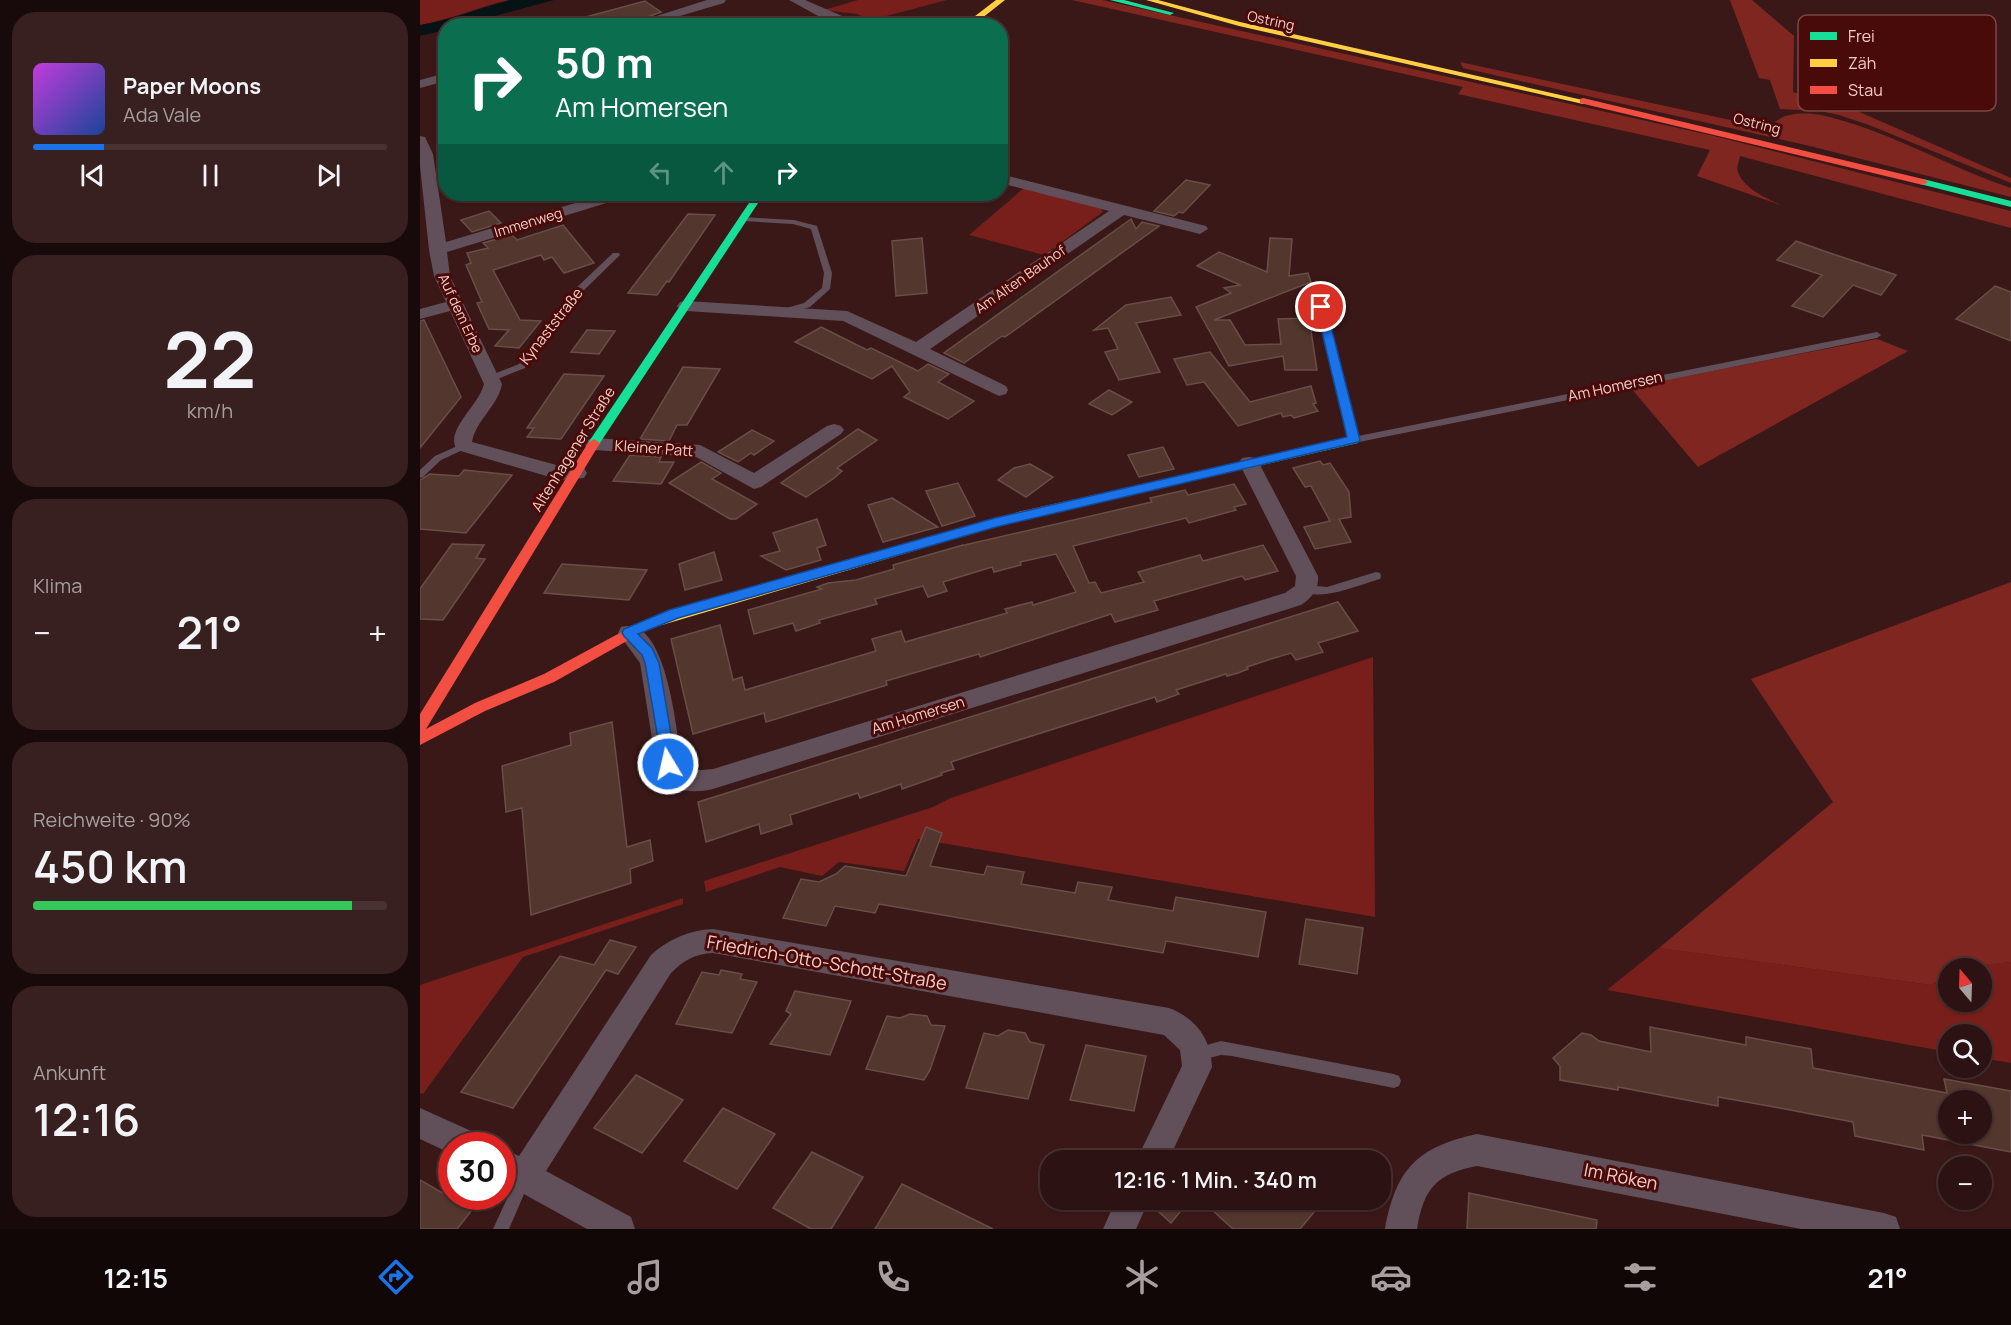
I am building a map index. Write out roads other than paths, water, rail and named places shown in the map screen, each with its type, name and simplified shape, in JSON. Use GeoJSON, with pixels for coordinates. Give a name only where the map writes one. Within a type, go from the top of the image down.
{"type":"FeatureCollection","features":[{"type":"Feature","properties":{"kind":"main road"},"geometry":{"type":"LineString","coordinates":[[977,18],[1001,0]]}},
{"type":"Feature","properties":{"kind":"main road","name":"Ostring"},"geometry":{"type":"LineString","coordinates":[[1114,0],[1299,42],[1494,80]]}},
{"type":"Feature","properties":{"kind":"main road","name":"Ostring"},"geometry":{"type":"LineString","coordinates":[[1150,0],[1239,24],[1699,126],[2011,204]]}},
{"type":"Feature","properties":{"kind":"main road","name":"Altenhagener Straße"},"geometry":{"type":"LineString","coordinates":[[420,726],[426,704],[594,444],[720,258],[754,201]]}},
{"type":"Feature","properties":{"kind":"main road","name":"Am Homersen"},"geometry":{"type":"LineString","coordinates":[[420,739],[480,707],[549,678],[629,633],[674,614],[995,522],[1354,440]]}},
{"type":"Feature","properties":{"kind":"street"},"geometry":{"type":"LineString","coordinates":[[660,18],[720,0]]}},
{"type":"Feature","properties":{"kind":"street"},"geometry":{"type":"LineString","coordinates":[[795,0],[834,18]]}},
{"type":"Feature","properties":{"kind":"street"},"geometry":{"type":"LineString","coordinates":[[420,84],[438,79]]}},
{"type":"Feature","properties":{"kind":"street","name":"Auf dem Erbe"},"geometry":{"type":"LineString","coordinates":[[420,140],[426,154],[426,213],[442,276],[454,305],[492,378]]}},
{"type":"Feature","properties":{"kind":"street"},"geometry":{"type":"LineString","coordinates":[[1008,180],[1200,229]]}},
{"type":"Feature","properties":{"kind":"street","name":"Immenweg"},"geometry":{"type":"LineString","coordinates":[[437,250],[597,201]]}},
{"type":"Feature","properties":{"kind":"street","name":"Am Alten Bauhof"},"geometry":{"type":"LineString","coordinates":[[918,350],[1122,209]]}},
{"type":"Feature","properties":{"kind":"street"},"geometry":{"type":"LineString","coordinates":[[420,314],[454,305]]}},
{"type":"Feature","properties":{"kind":"street"},"geometry":{"type":"LineString","coordinates":[[686,306],[847,316],[999,390]]}},
{"type":"Feature","properties":{"kind":"street"},"geometry":{"type":"LineString","coordinates":[[492,378],[491,395],[464,433],[462,441],[464,446],[560,473],[577,473]]}},
{"type":"Feature","properties":{"kind":"street","name":"Kleiner Patt"},"geometry":{"type":"LineString","coordinates":[[594,444],[700,451],[754,482],[834,430]]}},
{"type":"Feature","properties":{"kind":"street"},"geometry":{"type":"LineString","coordinates":[[1249,464],[1307,576],[1306,589]]}},
{"type":"Feature","properties":{"kind":"street","name":"Am Homersen"},"geometry":{"type":"LineString","coordinates":[[629,633],[647,652],[652,663],[670,770],[675,777],[690,783],[713,779],[1282,602],[1302,594],[1306,589]]}},
{"type":"Feature","properties":{"kind":"street","name":"Friedrich-Otto-Schott-Straße"},"geometry":{"type":"LineString","coordinates":[[516,1167],[661,964],[681,946],[697,941],[713,941],[1169,1022],[1186,1034],[1197,1054]]}},
{"type":"Feature","properties":{"kind":"street"},"geometry":{"type":"LineString","coordinates":[[1157,1150],[1194,1076],[1197,1054]]}},
{"type":"Feature","properties":{"kind":"street"},"geometry":{"type":"LineString","coordinates":[[420,1123],[439,1132]]}},
{"type":"Feature","properties":{"kind":"street","name":"Im Röken"},"geometry":{"type":"LineString","coordinates":[[1401,1229],[1407,1198],[1417,1178],[1429,1166],[1455,1153],[1477,1150],[1884,1229]]}},
{"type":"Feature","properties":{"kind":"street"},"geometry":{"type":"LineString","coordinates":[[516,1171],[619,1229]]}},
{"type":"Feature","properties":{"kind":"street"},"geometry":{"type":"LineString","coordinates":[[1119,1229],[1128,1210]]}},
{"type":"Feature","properties":{"kind":"lane"},"geometry":{"type":"LineString","coordinates":[[742,219],[794,222],[809,226],[816,232],[828,273],[826,289],[807,306],[778,311]]}},
{"type":"Feature","properties":{"kind":"lane","name":"Kynaststraße"},"geometry":{"type":"LineString","coordinates":[[492,378],[522,366],[577,292],[616,255]]}},
{"type":"Feature","properties":{"kind":"lane"},"geometry":{"type":"LineString","coordinates":[[1321,307],[1354,440]]}},
{"type":"Feature","properties":{"kind":"lane","name":"Am Homersen"},"geometry":{"type":"LineString","coordinates":[[1354,440],[1877,335]]}},
{"type":"Feature","properties":{"kind":"lane"},"geometry":{"type":"LineString","coordinates":[[420,475],[438,458],[464,446]]}},
{"type":"Feature","properties":{"kind":"lane","name":"Am Homersen"},"geometry":{"type":"LineString","coordinates":[[1306,589],[1327,591],[1376,576]]}},
{"type":"Feature","properties":{"kind":"lane"},"geometry":{"type":"LineString","coordinates":[[1197,1054],[1221,1048],[1232,1049],[1394,1081]]}},
{"type":"Feature","properties":{"kind":"lane"},"geometry":{"type":"LineString","coordinates":[[501,1229],[505,1210]]}}]}
